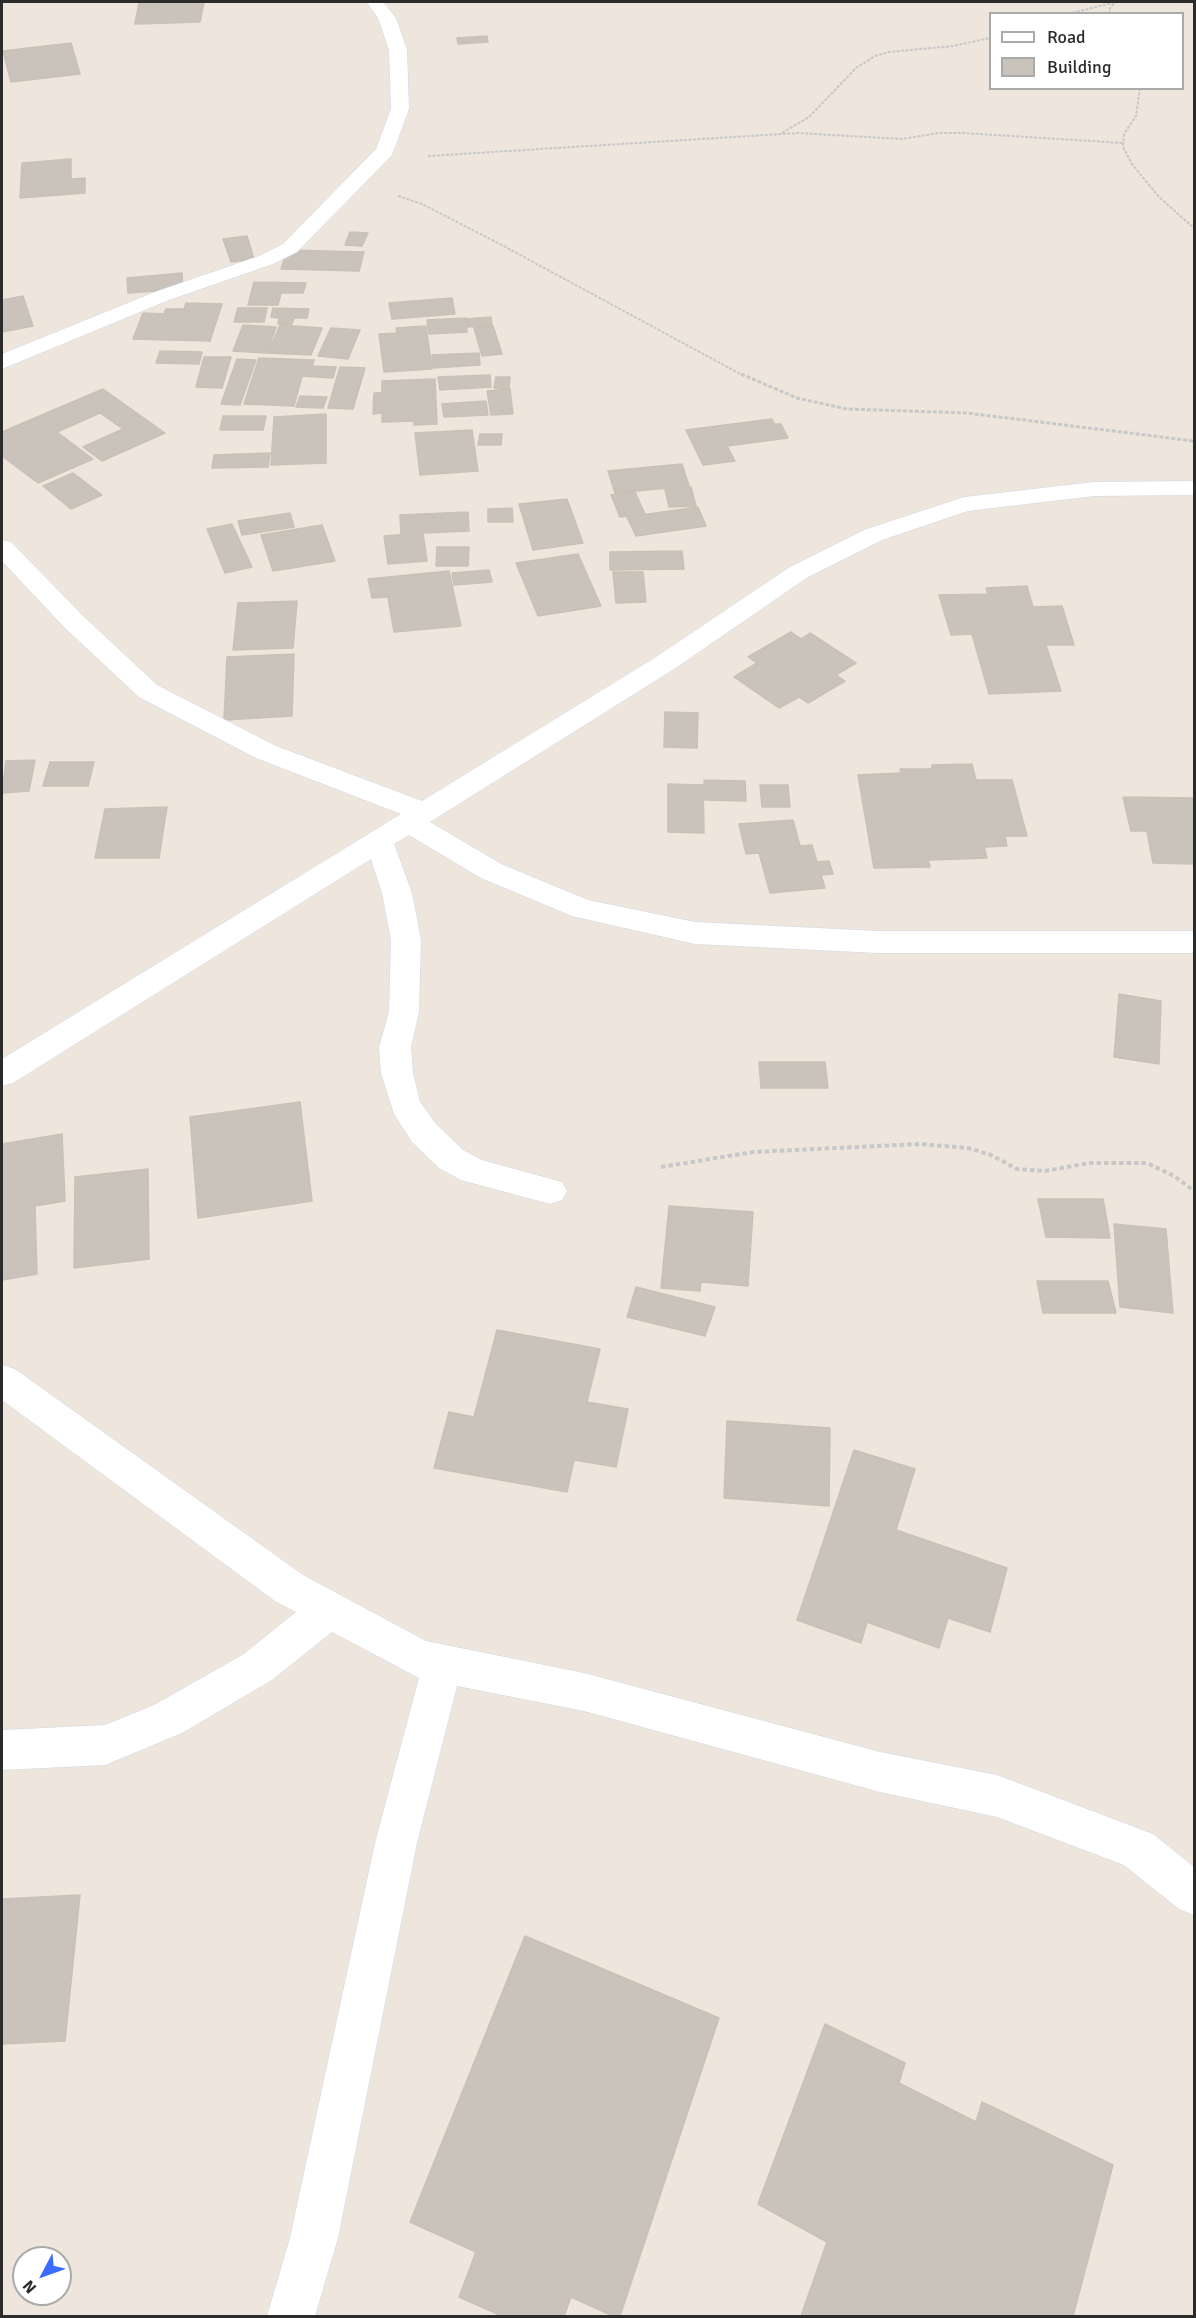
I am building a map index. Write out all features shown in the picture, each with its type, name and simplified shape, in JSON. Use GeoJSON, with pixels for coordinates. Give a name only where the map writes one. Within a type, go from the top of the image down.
{"type":"FeatureCollection","features":[{"type":"Feature","properties":{"kind":"street"},"geometry":{"type":"LineString","coordinates":[[2,362],[152,300],[274,256],[290,248],[386,151],[400,109],[401,79],[398,50],[387,18],[375,2]]}},
{"type":"Feature","properties":{"kind":"street"},"geometry":{"type":"LineString","coordinates":[[2,1074],[665,663],[799,572],[873,535],[964,504],[1094,489],[1194,488]]}},
{"type":"Feature","properties":{"kind":"street"},"geometry":{"type":"LineString","coordinates":[[2,547],[73,621],[148,691],[266,752],[417,817],[490,871],[582,909],[695,933],[878,942],[1194,942]]}},
{"type":"Feature","properties":{"kind":"street"},"geometry":{"type":"LineString","coordinates":[[379,841],[398,893],[406,940],[404,1012],[395,1047],[397,1073],[405,1105],[424,1133],[451,1159],[473,1171],[550,1191]]}},
{"type":"Feature","properties":{"kind":"street"},"geometry":{"type":"LineString","coordinates":[[2,1380],[290,1588],[420,1659],[584,1692],[880,1772],[997,1796],[1138,1850],[1194,1894]]}},
{"type":"Feature","properties":{"kind":"street"},"geometry":{"type":"LineString","coordinates":[[2,1750],[105,1745],[168,1719],[258,1667],[329,1610]]}},
{"type":"Feature","properties":{"kind":"street"},"geometry":{"type":"LineString","coordinates":[[291,2316],[314,2238],[396,1843],[443,1663]]}},
{"type":"Feature","properties":{"kind":"path"},"geometry":{"type":"LineString","coordinates":[[1076,12],[1117,2]]}},
{"type":"Feature","properties":{"kind":"path"},"geometry":{"type":"LineString","coordinates":[[779,135],[798,126],[856,68],[875,56],[889,52],[952,46],[989,38]]}},
{"type":"Feature","properties":{"kind":"path"},"geometry":{"type":"LineString","coordinates":[[1140,90],[1136,116],[1124,134],[1123,143],[1132,164],[1159,197],[1194,228]]}},
{"type":"Feature","properties":{"kind":"path"},"geometry":{"type":"LineString","coordinates":[[379,158],[458,156],[523,148],[779,135],[838,134],[902,139],[938,133],[963,133],[1123,143]]}},
{"type":"Feature","properties":{"kind":"path"},"geometry":{"type":"LineString","coordinates":[[355,181],[422,204],[757,383],[797,398],[847,409],[967,413],[1194,441]]}},
{"type":"Feature","properties":{"kind":"path"},"geometry":{"type":"LineString","coordinates":[[661,1167],[753,1152],[920,1144],[968,1148],[992,1155],[1017,1169],[1045,1171],[1089,1163],[1122,1161],[1146,1163],[1174,1176],[1194,1191]]}},
{"type":"Feature","properties":{"kind":"building"},"geometry":{"type":"Polygon","coordinates":[[[204,2],[200,22],[135,24],[139,3],[204,2]]]}},
{"type":"Feature","properties":{"kind":"building"},"geometry":{"type":"Polygon","coordinates":[[[487,36],[488,42],[458,44],[457,38],[487,36]]]}},
{"type":"Feature","properties":{"kind":"building"},"geometry":{"type":"Polygon","coordinates":[[[71,43],[80,74],[11,82],[3,51],[71,43]]]}},
{"type":"Feature","properties":{"kind":"building"},"geometry":{"type":"Polygon","coordinates":[[[71,159],[71,179],[85,178],[85,193],[20,198],[22,163],[71,159]]]}},
{"type":"Feature","properties":{"kind":"building"},"geometry":{"type":"Polygon","coordinates":[[[350,232],[368,233],[362,246],[345,245],[350,232]]]}},
{"type":"Feature","properties":{"kind":"building"},"geometry":{"type":"Polygon","coordinates":[[[247,236],[254,259],[231,262],[223,239],[247,236]]]}},
{"type":"Feature","properties":{"kind":"building"},"geometry":{"type":"Polygon","coordinates":[[[287,250],[364,252],[359,271],[281,269],[287,250]]]}},
{"type":"Feature","properties":{"kind":"building"},"geometry":{"type":"Polygon","coordinates":[[[182,273],[183,289],[128,293],[127,278],[182,273]]]}},
{"type":"Feature","properties":{"kind":"building"},"geometry":{"type":"Polygon","coordinates":[[[254,282],[306,283],[303,293],[281,293],[278,305],[248,305],[254,282]]]}},
{"type":"Feature","properties":{"kind":"building"},"geometry":{"type":"Polygon","coordinates":[[[23,296],[33,326],[2,332],[2,300],[23,296]]]}},
{"type":"Feature","properties":{"kind":"building"},"geometry":{"type":"Polygon","coordinates":[[[452,298],[455,314],[392,319],[389,303],[452,298]]]}},
{"type":"Feature","properties":{"kind":"building"},"geometry":{"type":"Polygon","coordinates":[[[186,303],[222,304],[210,341],[133,339],[143,313],[164,314],[166,309],[184,309],[186,303]]]}},
{"type":"Feature","properties":{"kind":"building"},"geometry":{"type":"Polygon","coordinates":[[[238,308],[267,308],[264,322],[234,322],[238,308]]]}},
{"type":"Feature","properties":{"kind":"building"},"geometry":{"type":"Polygon","coordinates":[[[273,308],[309,309],[307,318],[294,318],[292,324],[278,324],[279,318],[271,317],[273,308]]]}},
{"type":"Feature","properties":{"kind":"building"},"geometry":{"type":"Polygon","coordinates":[[[491,317],[492,325],[468,327],[467,319],[491,317]]]}},
{"type":"Feature","properties":{"kind":"building"},"geometry":{"type":"Polygon","coordinates":[[[466,318],[467,332],[429,334],[427,320],[466,318]]]}},
{"type":"Feature","properties":{"kind":"building"},"geometry":{"type":"Polygon","coordinates":[[[243,325],[276,327],[267,353],[233,351],[243,325]]]}},
{"type":"Feature","properties":{"kind":"building"},"geometry":{"type":"Polygon","coordinates":[[[280,325],[322,328],[311,355],[268,353],[280,325]]]}},
{"type":"Feature","properties":{"kind":"building"},"geometry":{"type":"Polygon","coordinates":[[[426,326],[432,369],[384,372],[379,334],[397,333],[396,328],[426,326]]]}},
{"type":"Feature","properties":{"kind":"building"},"geometry":{"type":"Polygon","coordinates":[[[493,326],[502,354],[482,356],[474,328],[493,326]]]}},
{"type":"Feature","properties":{"kind":"building"},"geometry":{"type":"Polygon","coordinates":[[[331,328],[360,330],[348,359],[318,356],[331,328]]]}},
{"type":"Feature","properties":{"kind":"building"},"geometry":{"type":"Polygon","coordinates":[[[160,351],[202,352],[199,364],[156,363],[160,351]]]}},
{"type":"Feature","properties":{"kind":"building"},"geometry":{"type":"Polygon","coordinates":[[[479,353],[480,365],[433,368],[432,355],[479,353]]]}},
{"type":"Feature","properties":{"kind":"building"},"geometry":{"type":"Polygon","coordinates":[[[204,357],[231,357],[222,388],[196,387],[204,357]]]}},
{"type":"Feature","properties":{"kind":"building"},"geometry":{"type":"Polygon","coordinates":[[[259,358],[314,360],[312,366],[336,367],[333,378],[302,376],[294,406],[244,404],[259,358]]]}},
{"type":"Feature","properties":{"kind":"building"},"geometry":{"type":"Polygon","coordinates":[[[237,359],[256,360],[240,405],[221,404],[237,359]]]}},
{"type":"Feature","properties":{"kind":"building"},"geometry":{"type":"Polygon","coordinates":[[[340,367],[365,368],[353,409],[328,408],[340,367]]]}},
{"type":"Feature","properties":{"kind":"building"},"geometry":{"type":"Polygon","coordinates":[[[490,375],[491,387],[440,390],[438,377],[490,375]]]}},
{"type":"Feature","properties":{"kind":"building"},"geometry":{"type":"Polygon","coordinates":[[[496,377],[510,377],[509,389],[494,388],[496,377]]]}},
{"type":"Feature","properties":{"kind":"building"},"geometry":{"type":"Polygon","coordinates":[[[435,379],[437,424],[414,425],[414,421],[382,422],[382,413],[373,414],[374,393],[382,393],[382,381],[435,379]]]}},
{"type":"Feature","properties":{"kind":"building"},"geometry":{"type":"Polygon","coordinates":[[[103,389],[165,433],[102,461],[83,447],[123,429],[100,413],[57,432],[93,459],[38,483],[2,456],[2,432],[103,389]]]}},
{"type":"Feature","properties":{"kind":"building"},"geometry":{"type":"Polygon","coordinates":[[[510,389],[513,414],[491,415],[487,391],[510,389]]]}},
{"type":"Feature","properties":{"kind":"building"},"geometry":{"type":"Polygon","coordinates":[[[300,396],[327,397],[323,408],[296,407],[300,396]]]}},
{"type":"Feature","properties":{"kind":"building"},"geometry":{"type":"Polygon","coordinates":[[[486,401],[488,415],[444,417],[442,404],[486,401]]]}},
{"type":"Feature","properties":{"kind":"building"},"geometry":{"type":"Polygon","coordinates":[[[326,414],[326,463],[271,465],[274,417],[326,414]]]}},
{"type":"Feature","properties":{"kind":"building"},"geometry":{"type":"Polygon","coordinates":[[[223,416],[266,416],[263,430],[220,430],[223,416]]]}},
{"type":"Feature","properties":{"kind":"building"},"geometry":{"type":"Polygon","coordinates":[[[772,419],[774,424],[781,424],[788,438],[727,446],[735,461],[703,465],[686,430],[772,419]]]}},
{"type":"Feature","properties":{"kind":"building"},"geometry":{"type":"Polygon","coordinates":[[[472,430],[478,471],[420,475],[415,433],[472,430]]]}},
{"type":"Feature","properties":{"kind":"building"},"geometry":{"type":"Polygon","coordinates":[[[480,434],[502,434],[501,445],[478,445],[480,434]]]}},
{"type":"Feature","properties":{"kind":"building"},"geometry":{"type":"Polygon","coordinates":[[[270,453],[268,467],[212,468],[214,455],[270,453]]]}},
{"type":"Feature","properties":{"kind":"building"},"geometry":{"type":"Polygon","coordinates":[[[682,464],[689,486],[615,493],[608,471],[682,464]]]}},
{"type":"Feature","properties":{"kind":"building"},"geometry":{"type":"Polygon","coordinates":[[[73,473],[102,495],[71,509],[43,486],[73,473]]]}},
{"type":"Feature","properties":{"kind":"building"},"geometry":{"type":"Polygon","coordinates":[[[691,487],[696,506],[669,507],[665,489],[691,487]]]}},
{"type":"Feature","properties":{"kind":"building"},"geometry":{"type":"Polygon","coordinates":[[[635,492],[645,514],[620,517],[611,495],[635,492]]]}},
{"type":"Feature","properties":{"kind":"building"},"geometry":{"type":"Polygon","coordinates":[[[567,499],[583,543],[533,550],[519,504],[567,499]]]}},
{"type":"Feature","properties":{"kind":"building"},"geometry":{"type":"Polygon","coordinates":[[[698,507],[706,526],[636,536],[627,517],[698,507]]]}},
{"type":"Feature","properties":{"kind":"building"},"geometry":{"type":"Polygon","coordinates":[[[512,508],[513,522],[488,522],[488,509],[512,508]]]}},
{"type":"Feature","properties":{"kind":"building"},"geometry":{"type":"Polygon","coordinates":[[[468,512],[469,531],[401,534],[400,515],[468,512]]]}},
{"type":"Feature","properties":{"kind":"building"},"geometry":{"type":"Polygon","coordinates":[[[290,513],[294,527],[242,535],[238,521],[290,513]]]}},
{"type":"Feature","properties":{"kind":"building"},"geometry":{"type":"Polygon","coordinates":[[[232,524],[252,567],[225,573],[207,529],[232,524]]]}},
{"type":"Feature","properties":{"kind":"building"},"geometry":{"type":"Polygon","coordinates":[[[322,525],[335,561],[273,571],[261,535],[322,525]]]}},
{"type":"Feature","properties":{"kind":"building"},"geometry":{"type":"Polygon","coordinates":[[[423,533],[427,561],[388,564],[384,536],[423,533]]]}},
{"type":"Feature","properties":{"kind":"building"},"geometry":{"type":"Polygon","coordinates":[[[437,547],[469,547],[468,566],[436,566],[437,547]]]}},
{"type":"Feature","properties":{"kind":"building"},"geometry":{"type":"Polygon","coordinates":[[[682,551],[684,569],[610,570],[610,552],[682,551]]]}},
{"type":"Feature","properties":{"kind":"building"},"geometry":{"type":"Polygon","coordinates":[[[578,554],[601,606],[538,616],[516,563],[578,554]]]}},
{"type":"Feature","properties":{"kind":"building"},"geometry":{"type":"Polygon","coordinates":[[[489,570],[492,582],[454,585],[452,573],[489,570]]]}},
{"type":"Feature","properties":{"kind":"building"},"geometry":{"type":"Polygon","coordinates":[[[449,571],[461,626],[394,632],[388,597],[372,598],[368,579],[449,571]]]}},
{"type":"Feature","properties":{"kind":"building"},"geometry":{"type":"Polygon","coordinates":[[[613,572],[643,572],[646,602],[616,603],[613,572]]]}},
{"type":"Feature","properties":{"kind":"building"},"geometry":{"type":"Polygon","coordinates":[[[1027,586],[1033,607],[1062,606],[1074,645],[1046,645],[1061,691],[989,694],[972,634],[951,635],[939,595],[988,594],[986,588],[1027,586]]]}},
{"type":"Feature","properties":{"kind":"building"},"geometry":{"type":"Polygon","coordinates":[[[297,601],[293,648],[233,650],[238,603],[297,601]]]}},
{"type":"Feature","properties":{"kind":"building"},"geometry":{"type":"Polygon","coordinates":[[[791,632],[801,639],[810,633],[856,663],[836,675],[845,681],[808,703],[799,697],[779,708],[734,677],[757,663],[748,657],[791,632]]]}},
{"type":"Feature","properties":{"kind":"building"},"geometry":{"type":"Polygon","coordinates":[[[294,654],[292,716],[224,720],[227,657],[294,654]]]}},
{"type":"Feature","properties":{"kind":"building"},"geometry":{"type":"Polygon","coordinates":[[[665,712],[698,713],[697,748],[664,747],[665,712]]]}},
{"type":"Feature","properties":{"kind":"building"},"geometry":{"type":"Polygon","coordinates":[[[35,760],[29,791],[2,793],[6,761],[35,760]]]}},
{"type":"Feature","properties":{"kind":"building"},"geometry":{"type":"Polygon","coordinates":[[[50,762],[94,762],[88,786],[43,786],[50,762]]]}},
{"type":"Feature","properties":{"kind":"building"},"geometry":{"type":"Polygon","coordinates":[[[972,764],[976,780],[1012,780],[1027,836],[1005,836],[1007,846],[984,847],[987,858],[928,860],[930,867],[874,868],[858,775],[901,773],[900,769],[932,769],[932,765],[972,764]]]}},
{"type":"Feature","properties":{"kind":"building"},"geometry":{"type":"Polygon","coordinates":[[[704,780],[745,781],[746,801],[705,800],[704,780]]]}},
{"type":"Feature","properties":{"kind":"building"},"geometry":{"type":"Polygon","coordinates":[[[668,784],[703,785],[704,833],[668,832],[668,784]]]}},
{"type":"Feature","properties":{"kind":"building"},"geometry":{"type":"Polygon","coordinates":[[[760,785],[788,785],[790,807],[762,807],[760,785]]]}},
{"type":"Feature","properties":{"kind":"building"},"geometry":{"type":"Polygon","coordinates":[[[1123,797],[1194,798],[1194,864],[1153,863],[1147,831],[1131,831],[1123,797]]]}},
{"type":"Feature","properties":{"kind":"building"},"geometry":{"type":"Polygon","coordinates":[[[167,807],[159,858],[95,858],[105,809],[167,807]]]}},
{"type":"Feature","properties":{"kind":"building"},"geometry":{"type":"Polygon","coordinates":[[[793,820],[800,846],[812,845],[817,862],[829,861],[833,874],[821,875],[825,888],[770,893],[759,853],[746,854],[739,824],[793,820]]]}},
{"type":"Feature","properties":{"kind":"building"},"geometry":{"type":"Polygon","coordinates":[[[1119,994],[1161,1001],[1159,1064],[1114,1057],[1119,994]]]}},
{"type":"Feature","properties":{"kind":"building"},"geometry":{"type":"Polygon","coordinates":[[[759,1062],[825,1062],[828,1088],[761,1088],[759,1062]]]}},
{"type":"Feature","properties":{"kind":"building"},"geometry":{"type":"Polygon","coordinates":[[[300,1102],[312,1201],[198,1218],[190,1117],[300,1102]]]}},
{"type":"Feature","properties":{"kind":"building"},"geometry":{"type":"Polygon","coordinates":[[[62,1134],[65,1201],[35,1206],[37,1274],[2,1280],[2,1144],[62,1134]]]}},
{"type":"Feature","properties":{"kind":"building"},"geometry":{"type":"Polygon","coordinates":[[[148,1169],[149,1259],[74,1268],[75,1177],[148,1169]]]}},
{"type":"Feature","properties":{"kind":"building"},"geometry":{"type":"Polygon","coordinates":[[[1038,1199],[1103,1199],[1110,1238],[1046,1237],[1038,1199]]]}},
{"type":"Feature","properties":{"kind":"building"},"geometry":{"type":"Polygon","coordinates":[[[669,1206],[753,1212],[748,1286],[701,1282],[700,1291],[661,1288],[669,1206]]]}},
{"type":"Feature","properties":{"kind":"building"},"geometry":{"type":"Polygon","coordinates":[[[1114,1224],[1166,1229],[1173,1313],[1120,1307],[1114,1224]]]}},
{"type":"Feature","properties":{"kind":"building"},"geometry":{"type":"Polygon","coordinates":[[[1037,1281],[1108,1281],[1116,1313],[1043,1313],[1037,1281]]]}},
{"type":"Feature","properties":{"kind":"building"},"geometry":{"type":"Polygon","coordinates":[[[636,1287],[715,1307],[705,1336],[627,1317],[636,1287]]]}},
{"type":"Feature","properties":{"kind":"building"},"geometry":{"type":"Polygon","coordinates":[[[497,1330],[600,1349],[587,1402],[628,1409],[616,1467],[574,1460],[567,1492],[434,1468],[449,1412],[474,1417],[497,1330]]]}},
{"type":"Feature","properties":{"kind":"building"},"geometry":{"type":"Polygon","coordinates":[[[727,1421],[830,1428],[829,1506],[724,1498],[727,1421]]]}},
{"type":"Feature","properties":{"kind":"building"},"geometry":{"type":"Polygon","coordinates":[[[854,1450],[915,1469],[896,1530],[1007,1568],[990,1632],[948,1618],[939,1648],[867,1622],[861,1643],[797,1620],[854,1450]]]}},
{"type":"Feature","properties":{"kind":"building"},"geometry":{"type":"Polygon","coordinates":[[[80,1895],[65,2041],[2,2044],[2,1899],[80,1895]]]}},
{"type":"Feature","properties":{"kind":"building"},"geometry":{"type":"Polygon","coordinates":[[[525,1936],[719,2018],[620,2316],[613,2316],[571,2297],[564,2316],[502,2316],[459,2297],[476,2252],[410,2222],[525,1936]]]}},
{"type":"Feature","properties":{"kind":"building"},"geometry":{"type":"Polygon","coordinates":[[[825,2024],[905,2063],[899,2083],[976,2122],[982,2102],[1113,2165],[1073,2316],[801,2316],[827,2242],[758,2204],[825,2024]]]}}]}
